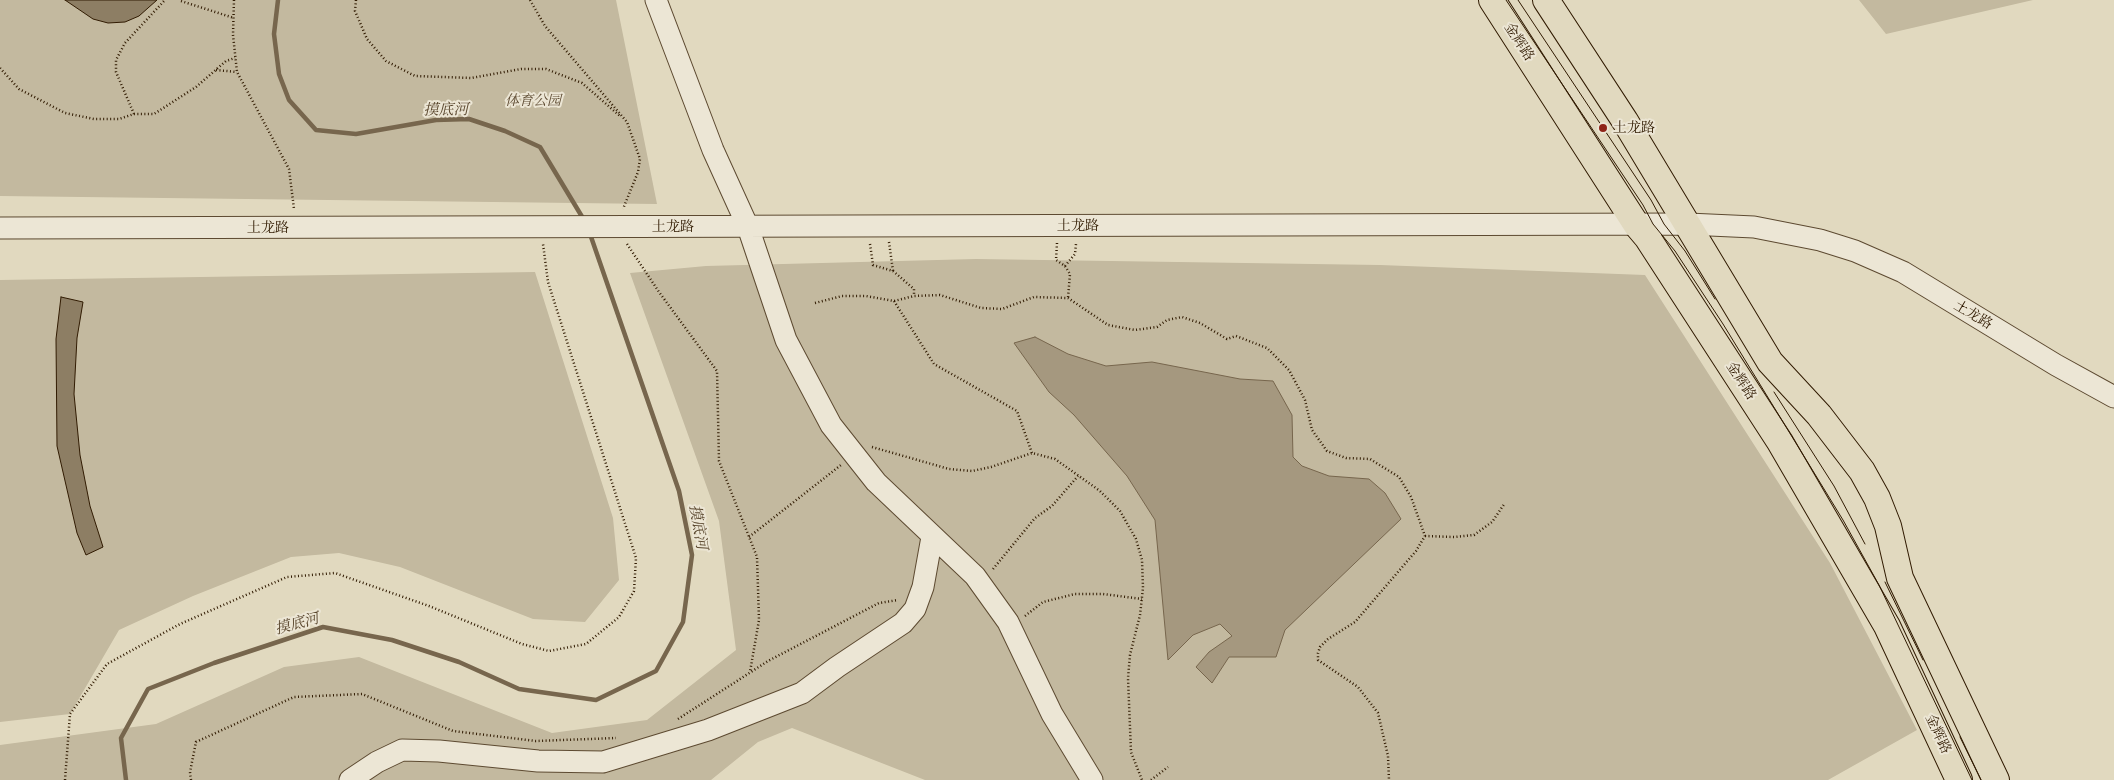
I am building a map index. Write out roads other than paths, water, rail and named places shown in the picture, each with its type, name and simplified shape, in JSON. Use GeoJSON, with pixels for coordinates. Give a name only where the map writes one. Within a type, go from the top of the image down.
{"type":"FeatureCollection","features":[{"type":"Feature","properties":{"kind":"main road","name":"金辉路"},"geometry":{"type":"LineString","coordinates":[[1492,0],[1636,224],[1647,237],[1780,442],[1878,609],[1959,780]]}},
{"type":"Feature","properties":{"kind":"main road"},"geometry":{"type":"LineString","coordinates":[[1546,0],[1625,121],[1770,362],[1819,415],[1862,471],[1877,498],[1888,526],[1900,578],[1996,780]]}},
{"type":"Feature","properties":{"kind":"street"},"geometry":{"type":"LineString","coordinates":[[656,0],[713,150],[748,227],[786,340],[830,425],[876,482],[975,576],[1012,630],[1052,714],[1092,780]]}},
{"type":"Feature","properties":{"kind":"street","name":"土龙路"},"geometry":{"type":"LineString","coordinates":[[0,228],[1636,224],[1754,227],[1820,240],[1855,251],[1903,272],[2056,365],[2114,397]]}},
{"type":"Feature","properties":{"kind":"street"},"geometry":{"type":"LineString","coordinates":[[350,780],[377,762],[402,750],[538,761],[603,762],[708,730],[802,693],[903,623],[915,609],[923,587],[932,537]]}},
{"type":"Feature","properties":{"kind":"waterway","name":"摸底河"},"geometry":{"type":"LineString","coordinates":[[278,0],[274,34],[279,74],[289,100],[316,130],[356,134],[436,120],[469,119],[505,131],[540,147],[584,220]]}},
{"type":"Feature","properties":{"kind":"waterway","name":"摸底河"},"geometry":{"type":"LineString","coordinates":[[126,780],[121,738],[148,689],[214,663],[323,627],[392,640],[459,662],[519,689],[596,700],[656,671],[683,622],[692,555],[679,491],[589,231]]}},
{"type":"Feature","properties":{"kind":"tram line"},"geometry":{"type":"LineString","coordinates":[[1506,0],[1643,205],[1653,224],[1675,251],[1723,324],[1843,520],[1879,585],[1972,780]]}},
{"type":"Feature","properties":{"kind":"tram line"},"geometry":{"type":"LineString","coordinates":[[1518,0],[1715,299]]}},
{"type":"Feature","properties":{"kind":"tram line"},"geometry":{"type":"LineString","coordinates":[[1774,392],[1834,486],[1865,544]]}},
{"type":"Feature","properties":{"kind":"tram line"},"geometry":{"type":"LineString","coordinates":[[1885,582],[1923,660]]}},
{"type":"Feature","properties":{"kind":"tram line"},"geometry":{"type":"LineString","coordinates":[[1960,737],[1981,780]]}},
{"type":"Feature","properties":{"kind":"place","name":"土龙路"},"geometry":{"type":"Point","coordinates":[1603,128]}},
{"type":"Feature","properties":{"kind":"park label","name":"体育公园"},"geometry":{"type":"Point","coordinates":[533,101]}}]}
